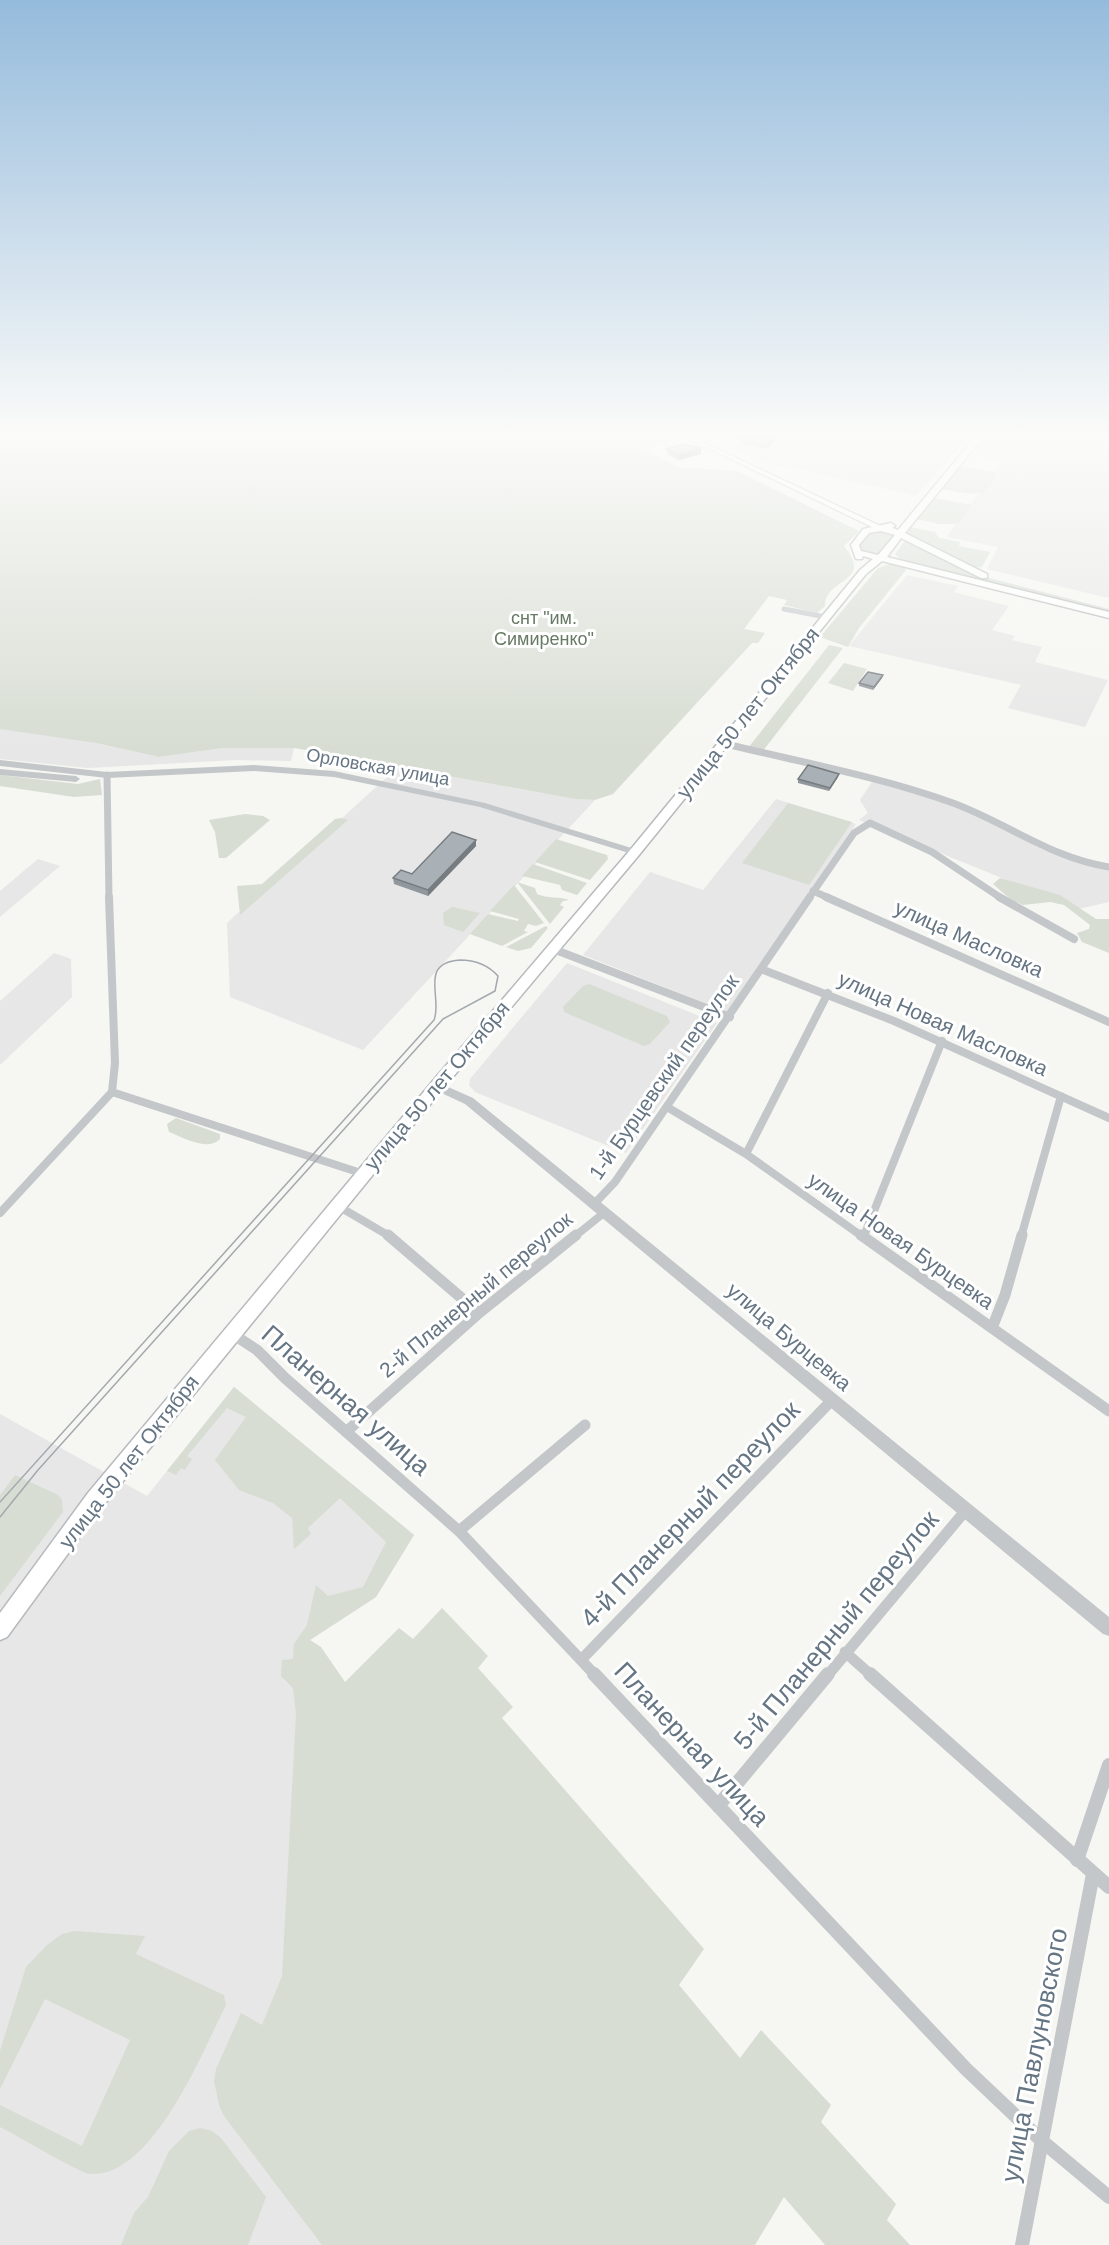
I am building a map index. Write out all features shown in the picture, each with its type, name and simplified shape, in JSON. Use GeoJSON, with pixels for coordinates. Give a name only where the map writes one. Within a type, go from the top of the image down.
{"type":"FeatureCollection","features":[{"type":"Feature","properties":{"kind":"main road"},"geometry":{"type":"LineString","coordinates":[[858,541],[855,545],[856,552],[862,562],[863,572]]}},
{"type":"Feature","properties":{"kind":"main road","name":"улица 50 лет Октября"},"geometry":{"type":"LineString","coordinates":[[0,1630],[95,1500],[231,1333],[635,852],[863,572],[884,556],[896,541]]}},
{"type":"Feature","properties":{"kind":"main road"},"geometry":{"type":"LineString","coordinates":[[910,541],[981,574],[1109,608]]}},
{"type":"Feature","properties":{"kind":"main road"},"geometry":{"type":"LineString","coordinates":[[856,552],[868,556],[884,556],[1109,615]]}},
{"type":"Feature","properties":{"kind":"street"},"geometry":{"type":"LineString","coordinates":[[784,609],[826,617]]}},
{"type":"Feature","properties":{"kind":"street"},"geometry":{"type":"LineString","coordinates":[[722,743],[884,782],[948,801],[987,816],[1072,859],[1109,867]]}},
{"type":"Feature","properties":{"kind":"street","name":"Орловская улица"},"geometry":{"type":"LineString","coordinates":[[0,763],[107,776]]}},
{"type":"Feature","properties":{"kind":"street","name":"Орловская улица"},"geometry":{"type":"LineString","coordinates":[[0,772],[56,779],[254,768],[334,774],[482,804],[635,852]]}},
{"type":"Feature","properties":{"kind":"street"},"geometry":{"type":"LineString","coordinates":[[0,1213],[112,1092],[115,1063],[107,776]]}},
{"type":"Feature","properties":{"kind":"street","name":"1-й Бурцевский переулок"},"geometry":{"type":"LineString","coordinates":[[600,1208],[615,1182],[730,1017],[813,891],[854,833],[870,823],[932,852],[1017,909],[1074,939]]}},
{"type":"Feature","properties":{"kind":"street","name":"улица Масловка"},"geometry":{"type":"LineString","coordinates":[[813,891],[1109,1022]]}},
{"type":"Feature","properties":{"kind":"street"},"geometry":{"type":"LineString","coordinates":[[553,949],[730,1017]]}},
{"type":"Feature","properties":{"kind":"street","name":"улица Новая Масловка"},"geometry":{"type":"LineString","coordinates":[[761,969],[828,993],[942,1041],[1109,1118]]}},
{"type":"Feature","properties":{"kind":"street"},"geometry":{"type":"LineString","coordinates":[[746,1154],[828,993]]}},
{"type":"Feature","properties":{"kind":"street"},"geometry":{"type":"LineString","coordinates":[[864,1236],[942,1041]]}},
{"type":"Feature","properties":{"kind":"street","name":"улица Бурцевка"},"geometry":{"type":"LineString","coordinates":[[437,1086],[469,1101],[1109,1628]]}},
{"type":"Feature","properties":{"kind":"street"},"geometry":{"type":"LineString","coordinates":[[112,1092],[364,1174]]}},
{"type":"Feature","properties":{"kind":"street"},"geometry":{"type":"LineString","coordinates":[[992,1328],[1005,1295],[1061,1096]]}},
{"type":"Feature","properties":{"kind":"street","name":"улица Новая Бурцевка"},"geometry":{"type":"LineString","coordinates":[[667,1107],[746,1154],[1109,1410]]}},
{"type":"Feature","properties":{"kind":"street"},"geometry":{"type":"LineString","coordinates":[[338,1206],[367,1219],[386,1232],[479,1313]]}},
{"type":"Feature","properties":{"kind":"street","name":"2-й Планерный переулок"},"geometry":{"type":"LineString","coordinates":[[346,1432],[600,1208]]}},
{"type":"Feature","properties":{"kind":"street","name":"Планерная улица"},"geometry":{"type":"LineString","coordinates":[[231,1333],[257,1350],[285,1378],[459,1531],[966,2069],[1042,2141],[1109,2197]]}},
{"type":"Feature","properties":{"kind":"street","name":"4-й Планерный переулок"},"geometry":{"type":"LineString","coordinates":[[581,1660],[832,1400]]}},
{"type":"Feature","properties":{"kind":"street"},"geometry":{"type":"LineString","coordinates":[[459,1531],[585,1425]]}},
{"type":"Feature","properties":{"kind":"street","name":"5-й Планерный переулок"},"geometry":{"type":"LineString","coordinates":[[718,1806],[844,1652],[966,1510]]}},
{"type":"Feature","properties":{"kind":"street"},"geometry":{"type":"LineString","coordinates":[[844,1652],[1109,1887]]}},
{"type":"Feature","properties":{"kind":"street"},"geometry":{"type":"LineString","coordinates":[[1077,1860],[1109,1765]]}},
{"type":"Feature","properties":{"kind":"street","name":"улица Павлуновского"},"geometry":{"type":"LineString","coordinates":[[1022,2245],[1093,1874]]}},
{"type":"Feature","properties":{"kind":"shaded area"},"geometry":{"type":"Polygon","coordinates":[[[966,541],[1109,541],[1109,598],[987,569],[998,547],[966,541]]]}},
{"type":"Feature","properties":{"kind":"shaded area"},"geometry":{"type":"Polygon","coordinates":[[[907,575],[958,586],[954,592],[1009,606],[992,630],[1015,636],[1012,640],[1042,647],[1035,662],[1108,680],[1085,727],[1008,708],[1021,685],[849,646],[907,575]]]}},
{"type":"Feature","properties":{"kind":"shaded area"},"geometry":{"type":"Polygon","coordinates":[[[0,722],[159,757],[223,748],[294,748],[291,761],[235,760],[88,768],[0,759],[0,722]]]}},
{"type":"Feature","properties":{"kind":"shaded area"},"geometry":{"type":"Polygon","coordinates":[[[398,767],[575,799],[595,800],[363,1050],[230,997],[227,923],[398,767]]]}},
{"type":"Feature","properties":{"kind":"shaded area"},"geometry":{"type":"Polygon","coordinates":[[[872,782],[949,803],[998,824],[1041,849],[1100,868],[1109,868],[1109,902],[1078,909],[859,820],[868,813],[860,800],[872,782]]]}},
{"type":"Feature","properties":{"kind":"shaded area"},"geometry":{"type":"Polygon","coordinates":[[[776,799],[856,824],[728,1012],[583,955],[650,872],[703,890],[776,799]]]}},
{"type":"Feature","properties":{"kind":"shaded area"},"geometry":{"type":"Polygon","coordinates":[[[38,859],[60,866],[0,917],[0,891],[38,859]]]}},
{"type":"Feature","properties":{"kind":"shaded area"},"geometry":{"type":"Polygon","coordinates":[[[54,953],[71,959],[72,997],[0,1065],[0,1001],[54,953]]]}},
{"type":"Feature","properties":{"kind":"shaded area"},"geometry":{"type":"Polygon","coordinates":[[[567,963],[717,1023],[626,1153],[475,1092],[469,1085],[470,1079],[567,963]]]}},
{"type":"Feature","properties":{"kind":"shaded area"},"geometry":{"type":"Polygon","coordinates":[[[234,1387],[414,1535],[376,1597],[310,1640],[352,2245],[0,2245],[0,1414],[147,1496],[234,1387]]]}},
{"type":"Feature","properties":{"kind":"green space","name":"снт \"им. Симиренко\""},"geometry":{"type":"Polygon","coordinates":[[[0,541],[849,541],[844,546],[852,558],[854,567],[851,574],[832,590],[825,606],[817,613],[784,605],[787,600],[769,596],[744,629],[765,633],[758,643],[752,643],[613,794],[595,800],[575,799],[294,748],[223,748],[159,757],[96,743],[0,729],[0,541]]]}},
{"type":"Feature","properties":{"kind":"green space"},"geometry":{"type":"Polygon","coordinates":[[[864,541],[892,541],[882,553],[868,554],[858,547],[864,541]]]}},
{"type":"Feature","properties":{"kind":"green space"},"geometry":{"type":"Polygon","coordinates":[[[920,541],[954,541],[960,542],[959,546],[990,552],[982,567],[974,568],[920,541]]]}},
{"type":"Feature","properties":{"kind":"green space"},"geometry":{"type":"Polygon","coordinates":[[[904,542],[974,574],[1109,609],[1109,614],[901,560],[895,554],[904,542]]]}},
{"type":"Feature","properties":{"kind":"green space"},"geometry":{"type":"Polygon","coordinates":[[[890,564],[903,566],[906,570],[859,628],[848,647],[820,637],[878,568],[890,564]]]}},
{"type":"Feature","properties":{"kind":"green space"},"geometry":{"type":"Polygon","coordinates":[[[829,645],[843,648],[762,752],[748,748],[829,645]]]}},
{"type":"Feature","properties":{"kind":"green space"},"geometry":{"type":"Polygon","coordinates":[[[844,663],[867,669],[853,691],[828,683],[844,663]]]}},
{"type":"Feature","properties":{"kind":"green space"},"geometry":{"type":"Polygon","coordinates":[[[0,775],[78,784],[100,779],[102,795],[74,797],[0,786],[0,775]]]}},
{"type":"Feature","properties":{"kind":"green space"},"geometry":{"type":"Polygon","coordinates":[[[788,803],[852,822],[809,885],[742,863],[788,803]]]}},
{"type":"Feature","properties":{"kind":"green space"},"geometry":{"type":"Polygon","coordinates":[[[245,814],[263,816],[270,820],[226,858],[219,858],[215,832],[209,820],[245,814]]]}},
{"type":"Feature","properties":{"kind":"green space"},"geometry":{"type":"Polygon","coordinates":[[[335,819],[348,820],[240,915],[237,886],[262,884],[335,819]]]}},
{"type":"Feature","properties":{"kind":"green space"},"geometry":{"type":"Polygon","coordinates":[[[556,839],[607,855],[608,859],[590,880],[535,862],[556,839]]]}},
{"type":"Feature","properties":{"kind":"green space"},"geometry":{"type":"Polygon","coordinates":[[[533,864],[587,883],[577,895],[562,890],[560,885],[522,876],[533,864]]]}},
{"type":"Feature","properties":{"kind":"green space"},"geometry":{"type":"Polygon","coordinates":[[[1000,878],[1060,895],[1096,919],[1109,919],[1109,953],[1082,942],[1077,933],[1089,929],[1090,925],[1064,905],[1050,902],[1023,905],[1010,899],[993,884],[1000,878]]]}},
{"type":"Feature","properties":{"kind":"green space"},"geometry":{"type":"Polygon","coordinates":[[[517,882],[535,888],[537,894],[541,896],[569,900],[563,901],[560,905],[564,907],[550,924],[517,882]]]}},
{"type":"Feature","properties":{"kind":"green space"},"geometry":{"type":"Polygon","coordinates":[[[514,885],[544,923],[536,926],[528,924],[524,931],[528,932],[502,946],[470,934],[488,914],[518,921],[519,919],[490,911],[514,885]]]}},
{"type":"Feature","properties":{"kind":"green space"},"geometry":{"type":"Polygon","coordinates":[[[452,907],[480,913],[463,932],[444,925],[443,913],[452,907]]]}},
{"type":"Feature","properties":{"kind":"green space"},"geometry":{"type":"Polygon","coordinates":[[[546,926],[548,928],[531,948],[518,951],[506,947],[546,926]]]}},
{"type":"Feature","properties":{"kind":"green space"},"geometry":{"type":"Polygon","coordinates":[[[589,984],[667,1016],[670,1022],[650,1044],[644,1046],[564,1012],[563,1007],[583,986],[589,984]]]}},
{"type":"Feature","properties":{"kind":"green space"},"geometry":{"type":"Polygon","coordinates":[[[176,1118],[220,1134],[220,1139],[215,1143],[202,1144],[169,1132],[167,1124],[176,1118]]]}},
{"type":"Feature","properties":{"kind":"green space"},"geometry":{"type":"Polygon","coordinates":[[[234,1387],[414,1535],[376,1597],[310,1640],[321,1647],[345,1682],[399,1628],[413,1639],[442,1608],[488,1656],[478,1668],[513,1707],[502,1718],[704,1949],[679,1985],[740,2058],[761,2030],[831,2105],[821,2122],[896,2204],[887,2220],[910,2245],[825,2245],[784,2197],[755,2245],[322,2245],[224,2116],[214,2081],[216,2069],[241,2013],[262,2025],[282,1976],[296,1714],[293,1688],[281,1676],[282,1660],[293,1659],[294,1644],[307,1625],[316,1585],[328,1596],[363,1587],[386,1542],[340,1498],[308,1528],[311,1534],[294,1549],[292,1518],[273,1503],[239,1490],[215,1460],[246,1417],[227,1408],[187,1456],[192,1459],[185,1470],[181,1468],[176,1475],[167,1471],[234,1387]]]}},
{"type":"Feature","properties":{"kind":"green space"},"geometry":{"type":"Polygon","coordinates":[[[15,1475],[58,1495],[62,1500],[63,1512],[0,1596],[0,1495],[15,1475]]]}},
{"type":"Feature","properties":{"kind":"green space"},"geometry":{"type":"Polygon","coordinates":[[[75,1931],[145,1936],[136,1954],[224,1995],[226,2005],[189,2079],[155,2134],[135,2156],[113,2170],[90,2174],[0,2127],[0,2105],[82,2146],[130,2040],[45,1999],[0,2089],[0,2051],[26,1967],[47,1945],[62,1934],[75,1931]]]}},
{"type":"Feature","properties":{"kind":"green space"},"geometry":{"type":"Polygon","coordinates":[[[200,2128],[212,2131],[221,2138],[266,2197],[248,2245],[121,2245],[134,2213],[148,2197],[169,2151],[189,2131],[200,2128]]]}},
{"type":"Feature","properties":{"kind":"building"},"geometry":{"type":"Polygon","coordinates":[[[868,672],[883,675],[874,687],[859,683],[868,672]]]}},
{"type":"Feature","properties":{"kind":"building"},"geometry":{"type":"Polygon","coordinates":[[[808,765],[839,774],[830,788],[798,779],[808,765]]]}},
{"type":"Feature","properties":{"kind":"building"},"geometry":{"type":"Polygon","coordinates":[[[452,832],[476,840],[428,890],[393,878],[401,870],[412,874],[452,832]]]}},
{"type":"Feature","properties":{"kind":"tram line"},"geometry":{"type":"LineString","coordinates":[[0,1502],[434,1020],[435,983],[439,968],[447,963],[466,960],[481,964],[494,972],[498,976],[495,991],[443,1019],[38,1470],[0,1517]]}}]}
